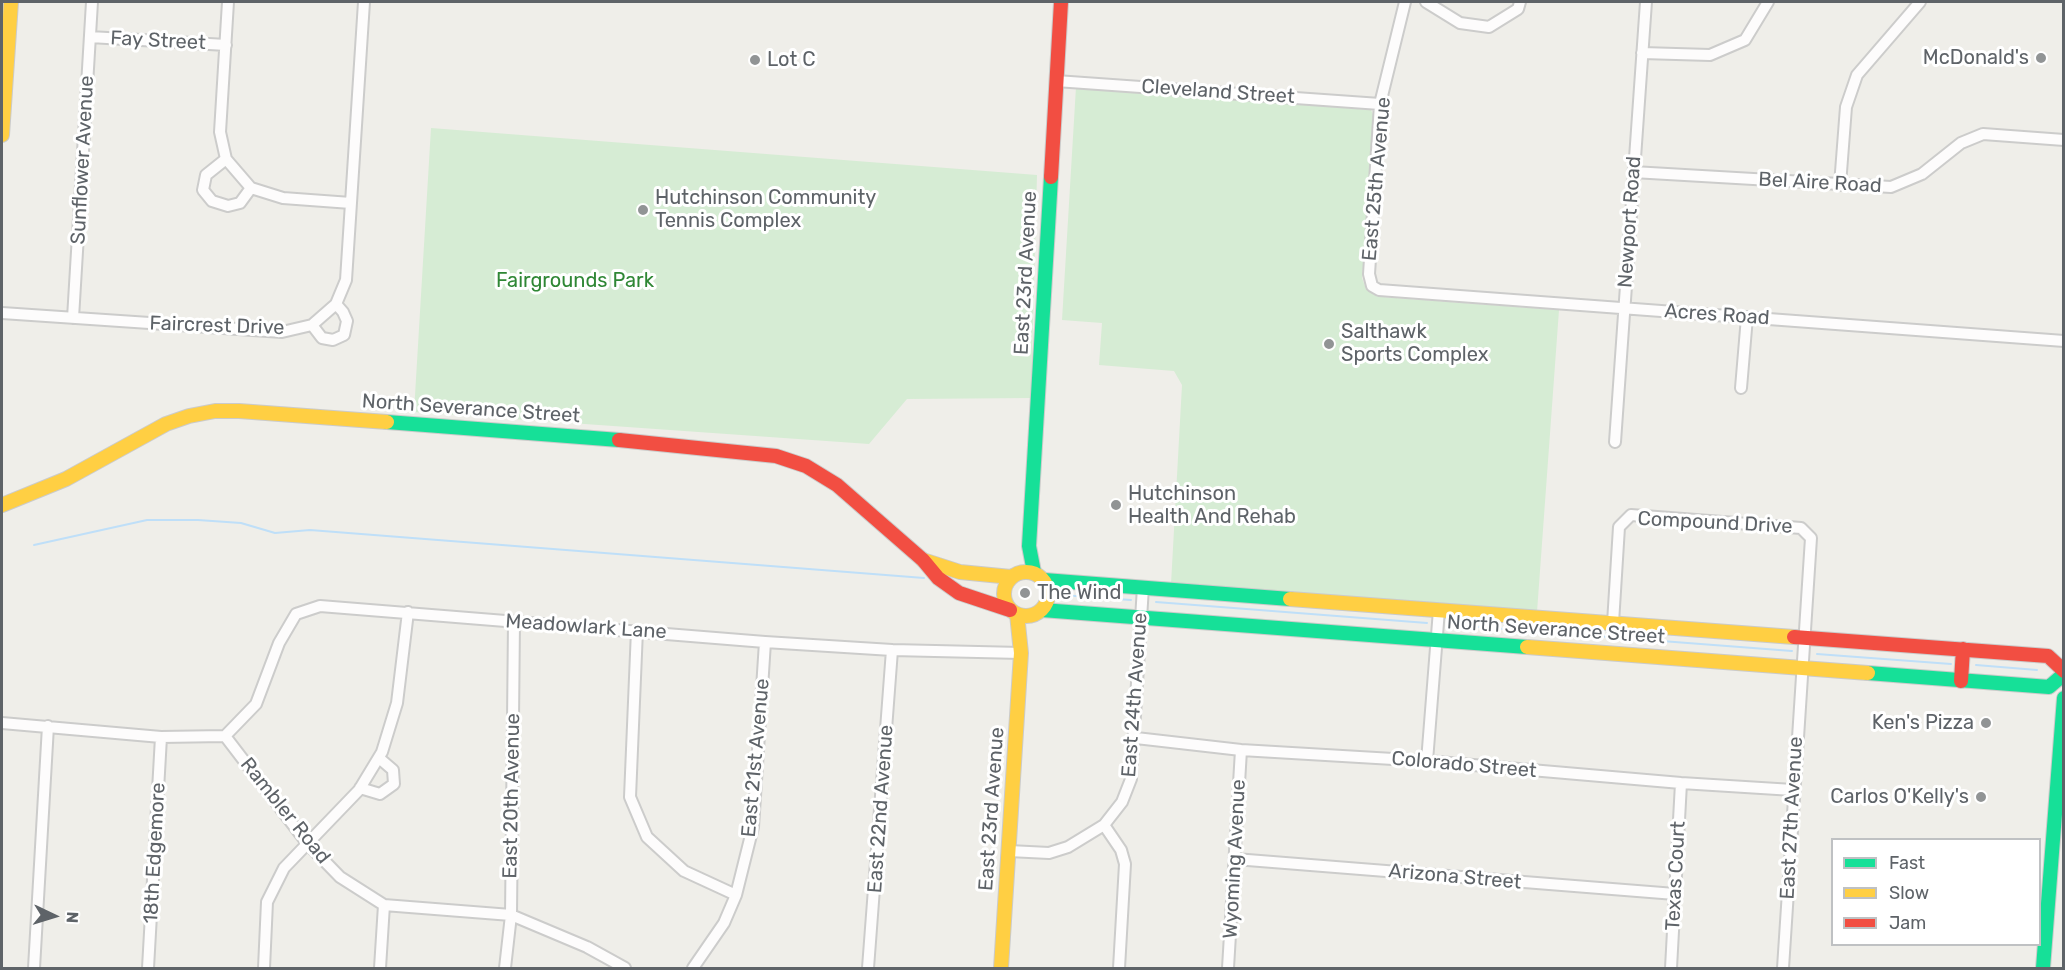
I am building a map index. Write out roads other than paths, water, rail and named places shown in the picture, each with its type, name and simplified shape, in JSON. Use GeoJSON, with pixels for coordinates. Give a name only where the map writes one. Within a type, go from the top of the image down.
{"type":"FeatureCollection","features":[{"type":"Feature","properties":{"kind":"street"},"geometry":{"type":"LineString","coordinates":[[2,135],[11,2]]}},
{"type":"Feature","properties":{"kind":"street","name":"Sunflower Avenue"},"geometry":{"type":"LineString","coordinates":[[73,318],[92,2]]}},
{"type":"Feature","properties":{"kind":"street"},"geometry":{"type":"LineString","coordinates":[[228,2],[220,132],[225,159],[251,188],[284,198],[351,203]]}},
{"type":"Feature","properties":{"kind":"street","name":"Faircrest Drive"},"geometry":{"type":"LineString","coordinates":[[2,313],[282,332],[312,325],[336,304],[346,280],[364,2]]}},
{"type":"Feature","properties":{"kind":"street","name":"East 23rd Avenue"},"geometry":{"type":"LineString","coordinates":[[1039,576],[1029,546],[1061,2]]}},
{"type":"Feature","properties":{"kind":"street","name":"East 25th Avenue"},"geometry":{"type":"LineString","coordinates":[[1372,286],[1369,274],[1380,104],[1405,2]]}},
{"type":"Feature","properties":{"kind":"street"},"geometry":{"type":"LineString","coordinates":[[1426,2],[1460,23],[1489,27],[1518,9],[1520,2]]}},
{"type":"Feature","properties":{"kind":"street","name":"Newport Road"},"geometry":{"type":"LineString","coordinates":[[1615,442],[1646,2]]}},
{"type":"Feature","properties":{"kind":"street"},"geometry":{"type":"LineString","coordinates":[[1642,53],[1710,55],[1745,40],[1768,2]]}},
{"type":"Feature","properties":{"kind":"street"},"geometry":{"type":"LineString","coordinates":[[1840,185],[1846,107],[1857,75],[1920,2]]}},
{"type":"Feature","properties":{"kind":"street","name":"Fay Street"},"geometry":{"type":"LineString","coordinates":[[90,37],[225,45]]}},
{"type":"Feature","properties":{"kind":"street","name":"Cleveland Street"},"geometry":{"type":"LineString","coordinates":[[1056,81],[1380,104]]}},
{"type":"Feature","properties":{"kind":"street","name":"Bel Aire Road"},"geometry":{"type":"LineString","coordinates":[[1633,172],[1891,187],[1922,174],[1961,143],[1983,134],[2064,140]]}},
{"type":"Feature","properties":{"kind":"street"},"geometry":{"type":"LineString","coordinates":[[225,159],[206,175],[203,190],[212,201],[228,206],[240,203],[251,188]]}},
{"type":"Feature","properties":{"kind":"street","name":"Acres Road"},"geometry":{"type":"LineString","coordinates":[[1372,286],[1378,290],[1624,310],[2064,341]]}},
{"type":"Feature","properties":{"kind":"street"},"geometry":{"type":"LineString","coordinates":[[312,325],[322,338],[333,340],[344,335],[347,321],[344,312],[336,304]]}},
{"type":"Feature","properties":{"kind":"street"},"geometry":{"type":"LineString","coordinates":[[1741,388],[1747,317]]}},
{"type":"Feature","properties":{"kind":"street","name":"North Severance Street"},"geometry":{"type":"LineString","coordinates":[[2,505],[66,479],[177,419],[215,411],[609,440],[776,456],[806,466],[837,485],[922,560],[938,578],[959,593],[1014,612]]}},
{"type":"Feature","properties":{"kind":"street","name":"Compound Drive"},"geometry":{"type":"LineString","coordinates":[[1613,623],[1619,527],[1630,516],[1801,528],[1811,538],[1802,668]]}},
{"type":"Feature","properties":{"kind":"street","name":"East 23rd Avenue"},"geometry":{"type":"LineString","coordinates":[[1013,576],[1029,546]]}},
{"type":"Feature","properties":{"kind":"street","name":"North Severance Street"},"geometry":{"type":"LineString","coordinates":[[922,560],[960,572],[1013,576]]}},
{"type":"Feature","properties":{"kind":"street"},"geometry":{"type":"LineString","coordinates":[[1024,571],[1039,576],[1048,598],[1037,613],[1014,612],[1004,593],[1013,576],[1024,571]]}},
{"type":"Feature","properties":{"kind":"street","name":"North Severance Street"},"geometry":{"type":"LineString","coordinates":[[1037,613],[1141,617],[2049,687],[2064,673],[2048,656],[1143,587],[1039,576]]}},
{"type":"Feature","properties":{"kind":"street","name":"East 24th Avenue"},"geometry":{"type":"LineString","coordinates":[[1104,825],[1116,812],[1131,779],[1136,738],[1143,587]]}},
{"type":"Feature","properties":{"kind":"street","name":"Meadowlark Lane"},"geometry":{"type":"LineString","coordinates":[[225,736],[256,704],[279,643],[296,614],[320,606],[765,642],[892,650],[1021,653]]}},
{"type":"Feature","properties":{"kind":"street"},"geometry":{"type":"LineString","coordinates":[[1427,761],[1439,610]]}},
{"type":"Feature","properties":{"kind":"street"},"geometry":{"type":"LineString","coordinates":[[264,969],[267,902],[284,868],[360,788],[379,758],[390,734],[397,703],[408,612]]}},
{"type":"Feature","properties":{"kind":"street","name":"East 23rd Avenue"},"geometry":{"type":"LineString","coordinates":[[1001,969],[1021,653],[1014,612]]}},
{"type":"Feature","properties":{"kind":"street","name":"East 23rd Avenue"},"geometry":{"type":"LineString","coordinates":[[1021,653],[1037,613]]}},
{"type":"Feature","properties":{"kind":"street","name":"East 20th Avenue"},"geometry":{"type":"LineString","coordinates":[[505,969],[511,915],[514,622]]}},
{"type":"Feature","properties":{"kind":"street"},"geometry":{"type":"LineString","coordinates":[[637,630],[630,797],[647,837],[684,870],[736,895]]}},
{"type":"Feature","properties":{"kind":"street","name":"East 21st Avenue"},"geometry":{"type":"LineString","coordinates":[[693,969],[724,923],[736,895],[753,827],[765,642]]}},
{"type":"Feature","properties":{"kind":"street","name":"East 22nd Avenue"},"geometry":{"type":"LineString","coordinates":[[868,969],[892,650]]}},
{"type":"Feature","properties":{"kind":"street"},"geometry":{"type":"LineString","coordinates":[[1961,681],[1963,650]]}},
{"type":"Feature","properties":{"kind":"street","name":"East 27th Avenue"},"geometry":{"type":"LineString","coordinates":[[1783,969],[1802,668]]}},
{"type":"Feature","properties":{"kind":"street"},"geometry":{"type":"LineString","coordinates":[[2043,969],[2064,698]]}},
{"type":"Feature","properties":{"kind":"street"},"geometry":{"type":"LineString","coordinates":[[2,723],[161,737],[225,736]]}},
{"type":"Feature","properties":{"kind":"street"},"geometry":{"type":"LineString","coordinates":[[34,969],[48,726]]}},
{"type":"Feature","properties":{"kind":"street","name":"Rambler Road"},"geometry":{"type":"LineString","coordinates":[[225,736],[307,843],[340,878],[384,905],[511,915],[587,947],[625,969]]}},
{"type":"Feature","properties":{"kind":"street","name":"18th Edgemore"},"geometry":{"type":"LineString","coordinates":[[148,969],[161,737]]}},
{"type":"Feature","properties":{"kind":"street","name":"Colorado Street"},"geometry":{"type":"LineString","coordinates":[[1136,738],[1241,750],[1427,761],[1681,783],[1793,790]]}},
{"type":"Feature","properties":{"kind":"street","name":"Wyoming Avenue"},"geometry":{"type":"LineString","coordinates":[[1228,969],[1241,750]]}},
{"type":"Feature","properties":{"kind":"street"},"geometry":{"type":"LineString","coordinates":[[360,788],[380,794],[394,784],[393,770],[379,758]]}},
{"type":"Feature","properties":{"kind":"street","name":"Texas Court"},"geometry":{"type":"LineString","coordinates":[[1671,969],[1681,783]]}},
{"type":"Feature","properties":{"kind":"street"},"geometry":{"type":"LineString","coordinates":[[1009,850],[1049,853],[1068,848],[1104,825],[1121,850],[1125,864],[1119,969]]}},
{"type":"Feature","properties":{"kind":"street","name":"Arizona Street"},"geometry":{"type":"LineString","coordinates":[[1235,859],[1675,894]]}},
{"type":"Feature","properties":{"kind":"street"},"geometry":{"type":"LineString","coordinates":[[380,969],[384,905]]}},
{"type":"Feature","properties":{"kind":"waterway"},"geometry":{"type":"LineString","coordinates":[[34,545],[147,520],[198,520],[241,523],[275,533],[310,530],[924,578]]}},
{"type":"Feature","properties":{"kind":"waterway"},"geometry":{"type":"LineString","coordinates":[[1061,595],[1131,600]]}},
{"type":"Feature","properties":{"kind":"waterway"},"geometry":{"type":"LineString","coordinates":[[1156,602],[1427,623]]}},
{"type":"Feature","properties":{"kind":"waterway"},"geometry":{"type":"LineString","coordinates":[[1453,625],[1792,651]]}},
{"type":"Feature","properties":{"kind":"waterway"},"geometry":{"type":"LineString","coordinates":[[1817,654],[1951,664]]}},
{"type":"Feature","properties":{"kind":"waterway"},"geometry":{"type":"LineString","coordinates":[[1976,665],[2037,670]]}},
{"type":"Feature","properties":{"kind":"place","name":"McDonald's"},"geometry":{"type":"Point","coordinates":[2041,58]}},
{"type":"Feature","properties":{"kind":"place","name":"Lot C"},"geometry":{"type":"Point","coordinates":[755,60]}},
{"type":"Feature","properties":{"kind":"place","name":"Hutchinson Community Tennis Complex"},"geometry":{"type":"Point","coordinates":[643,210]}},
{"type":"Feature","properties":{"kind":"place","name":"Salthawk Sports Complex"},"geometry":{"type":"Point","coordinates":[1329,344]}},
{"type":"Feature","properties":{"kind":"place","name":"Hutchinson Health And Rehab"},"geometry":{"type":"Point","coordinates":[1116,505]}},
{"type":"Feature","properties":{"kind":"place","name":"The Wind"},"geometry":{"type":"Point","coordinates":[1025,593]}},
{"type":"Feature","properties":{"kind":"place","name":"Ken's Pizza"},"geometry":{"type":"Point","coordinates":[1986,723]}},
{"type":"Feature","properties":{"kind":"place","name":"Carlos O'Kelly's"},"geometry":{"type":"Point","coordinates":[1981,797]}},
{"type":"Feature","properties":{"kind":"park label","name":"Fairgrounds Park"},"geometry":{"type":"Point","coordinates":[575,281]}}]}
